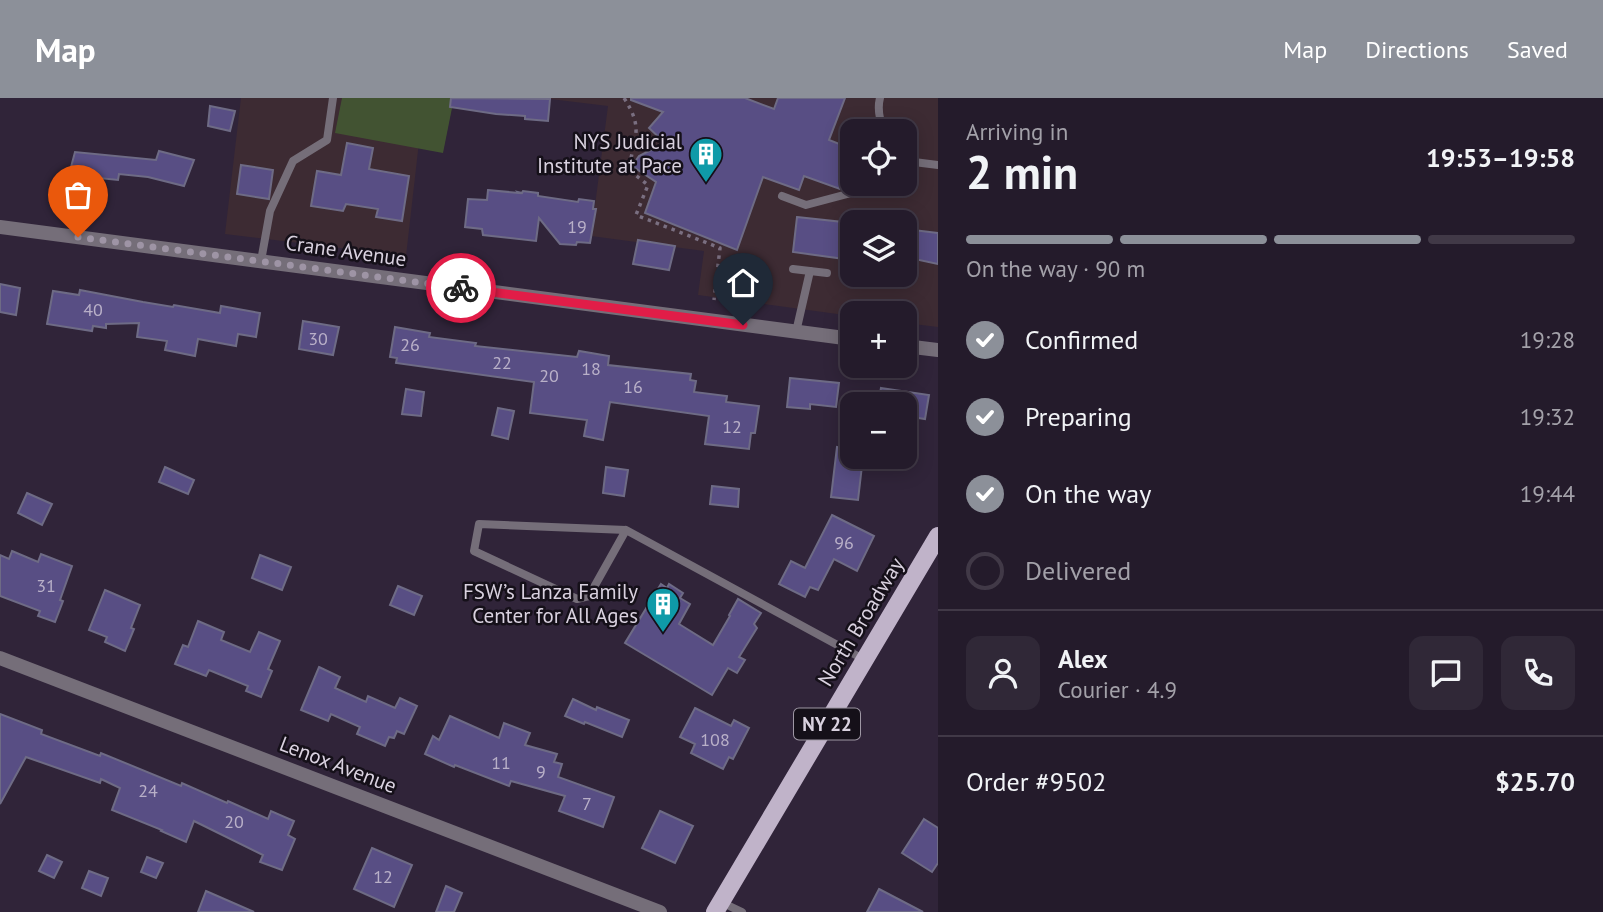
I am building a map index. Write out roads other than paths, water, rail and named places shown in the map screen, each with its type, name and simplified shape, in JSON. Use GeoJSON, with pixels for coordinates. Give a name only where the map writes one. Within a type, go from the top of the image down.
{"type":"FeatureCollection","features":[{"type":"Feature","properties":{"kind":"main road","name":"North Broadway"},"geometry":{"type":"LineString","coordinates":[[718,907],[938,536]]}},
{"type":"Feature","properties":{"kind":"street","name":"Crane Avenue"},"geometry":{"type":"LineString","coordinates":[[0,227],[840,338]]}},
{"type":"Feature","properties":{"kind":"street"},"geometry":{"type":"LineString","coordinates":[[917,347],[938,350]]}},
{"type":"Feature","properties":{"kind":"street","name":"Lenox Avenue"},"geometry":{"type":"LineString","coordinates":[[0,658],[660,912]]}},
{"type":"Feature","properties":{"kind":"lane"},"geometry":{"type":"LineString","coordinates":[[261,261],[270,211],[293,161],[327,140],[333,98]]}},
{"type":"Feature","properties":{"kind":"lane"},"geometry":{"type":"LineString","coordinates":[[880,98],[880,119]]}},
{"type":"Feature","properties":{"kind":"lane"},"geometry":{"type":"LineString","coordinates":[[917,162],[938,165]]}},
{"type":"Feature","properties":{"kind":"lane"},"geometry":{"type":"LineString","coordinates":[[782,196],[806,205],[840,196]]}},
{"type":"Feature","properties":{"kind":"lane"},"geometry":{"type":"LineString","coordinates":[[793,269],[827,273]]}},
{"type":"Feature","properties":{"kind":"lane"},"geometry":{"type":"LineString","coordinates":[[796,332],[810,271]]}},
{"type":"Feature","properties":{"kind":"lane"},"geometry":{"type":"LineString","coordinates":[[626,530],[589,596],[577,599],[474,551],[479,524],[626,530],[865,660]]}},
{"type":"Feature","properties":{"kind":"lane"},"geometry":{"type":"LineString","coordinates":[[718,907],[742,912]]}},
{"type":"Feature","properties":{"kind":"place","name":"NYS Judicial Institute at Pace"},"geometry":{"type":"Point","coordinates":[706,184]}},
{"type":"Feature","properties":{"kind":"place","name":"FSW’s Lanza Family Center for All Ages"},"geometry":{"type":"Point","coordinates":[663,634]}}]}
